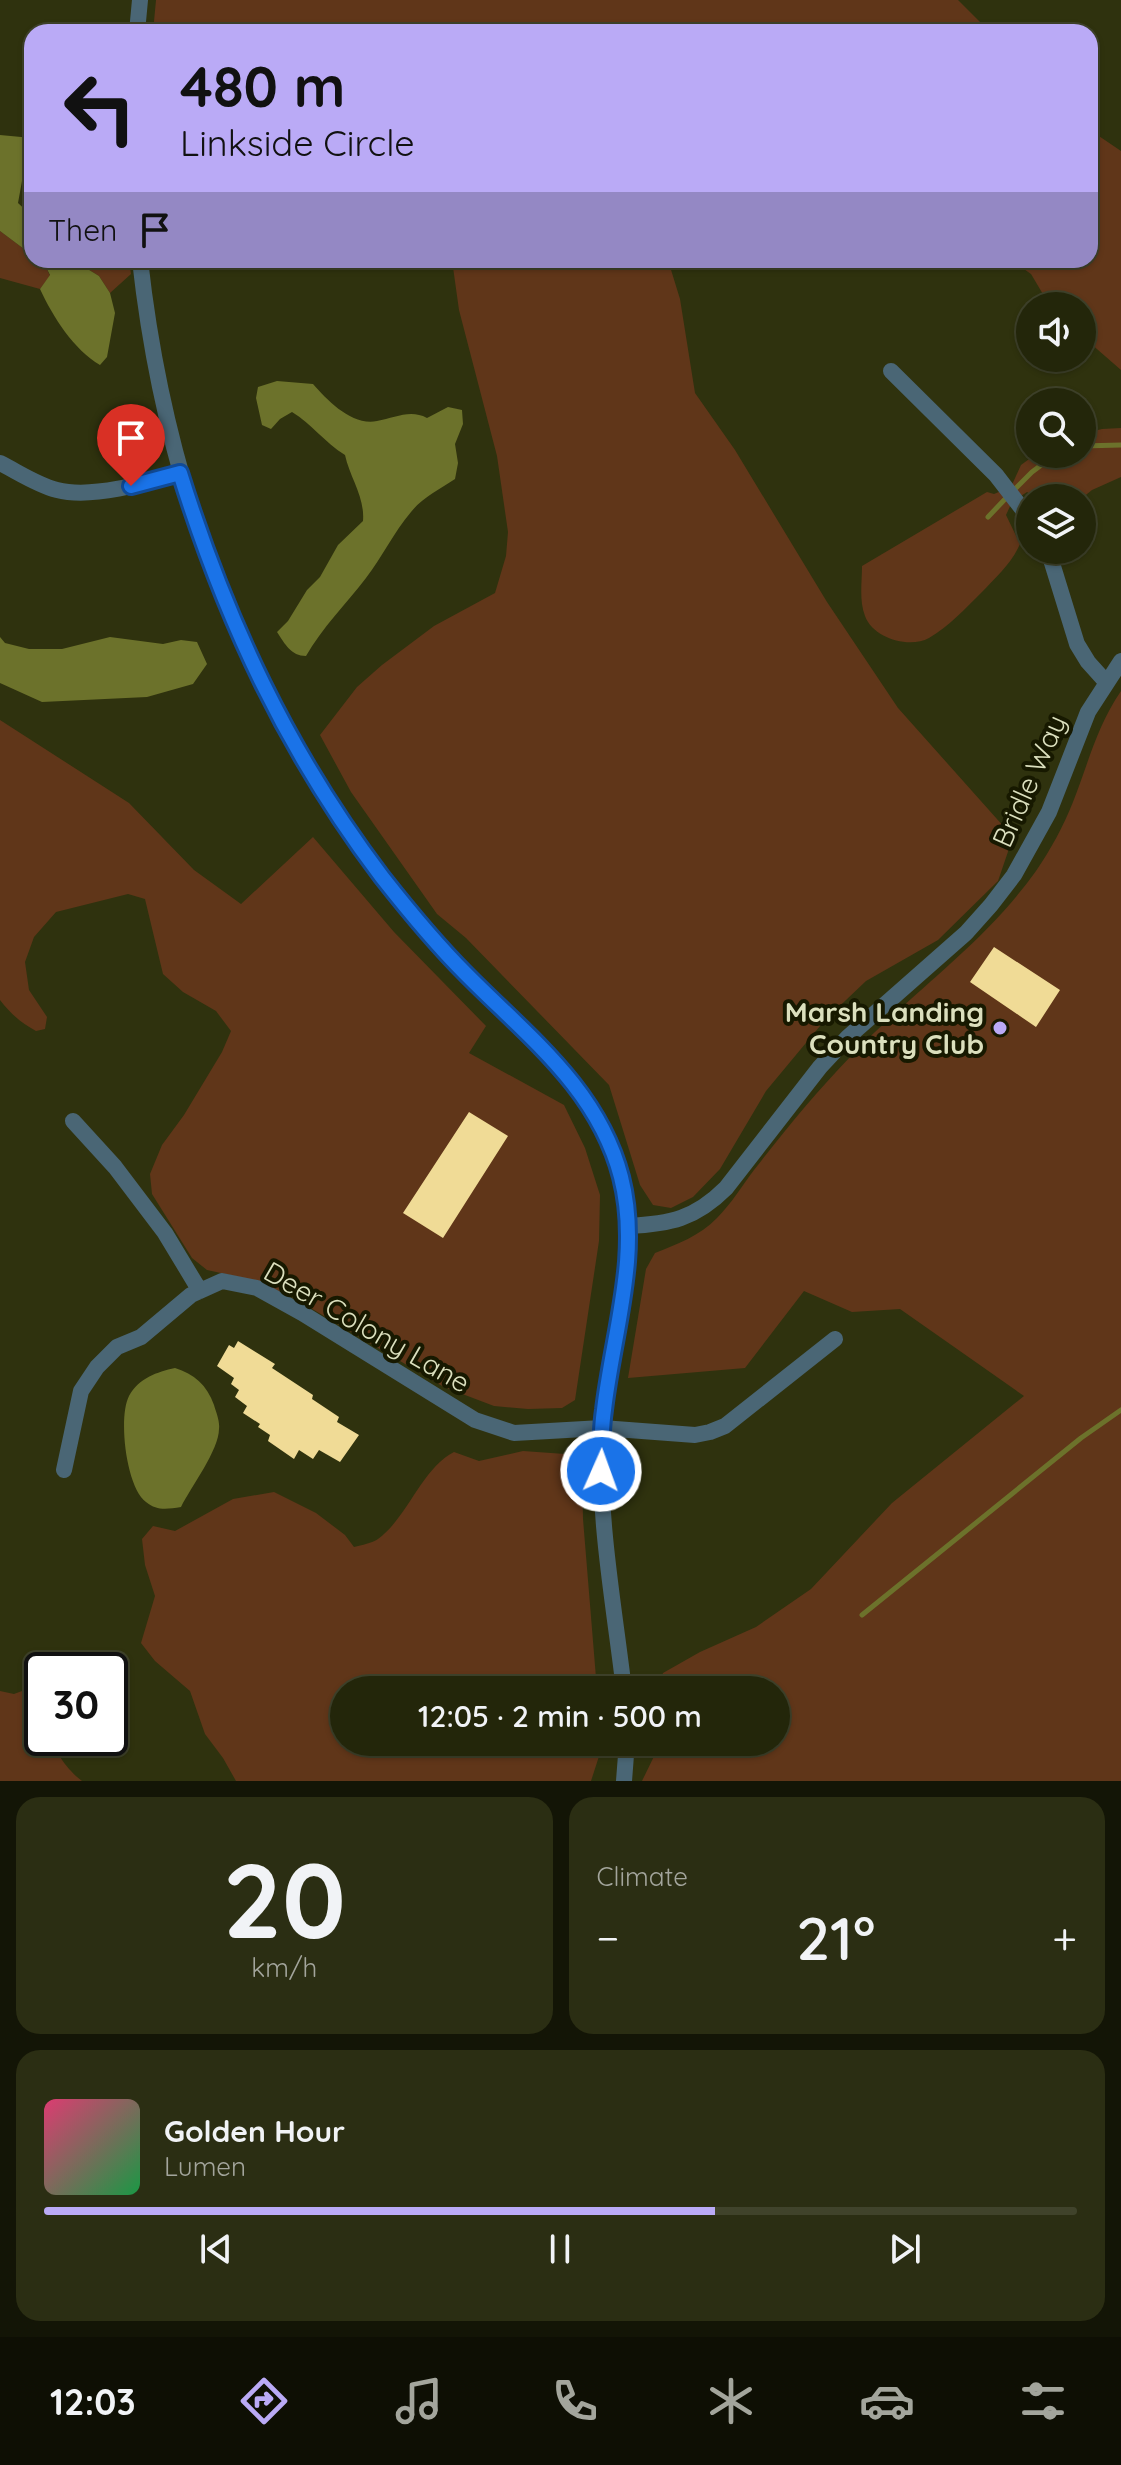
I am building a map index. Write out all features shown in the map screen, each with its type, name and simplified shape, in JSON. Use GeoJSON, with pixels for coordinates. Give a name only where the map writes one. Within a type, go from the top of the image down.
{"type":"FeatureCollection","features":[{"type":"Feature","properties":{"kind":"street"},"geometry":{"type":"LineString","coordinates":[[138,24],[140,0]]}},
{"type":"Feature","properties":{"kind":"street"},"geometry":{"type":"LineString","coordinates":[[141,268],[159,384],[180,473],[199,533],[247,653],[275,711],[338,816],[382,877],[465,973],[543,1047],[588,1102],[615,1159],[628,1226],[626,1280],[602,1428],[601,1471],[622,1676]]}},
{"type":"Feature","properties":{"kind":"street"},"geometry":{"type":"LineString","coordinates":[[891,371],[1016,499]]}},
{"type":"Feature","properties":{"kind":"street"},"geometry":{"type":"LineString","coordinates":[[0,463],[44,486],[76,492],[131,486],[180,473]]}},
{"type":"Feature","properties":{"kind":"street"},"geometry":{"type":"LineString","coordinates":[[1052,564],[1077,644],[1106,682]]}},
{"type":"Feature","properties":{"kind":"street","name":"Bridle Way"},"geometry":{"type":"LineString","coordinates":[[628,1226],[678,1220],[713,1201],[820,1067],[858,1027],[966,933],[991,905],[1033,844],[1049,812],[1078,734],[1121,661]]}},
{"type":"Feature","properties":{"kind":"street"},"geometry":{"type":"LineString","coordinates":[[73,1121],[115,1167],[165,1233],[200,1291]]}},
{"type":"Feature","properties":{"kind":"street","name":"Deer Colony Lane"},"geometry":{"type":"LineString","coordinates":[[64,1470],[81,1391],[97,1367],[117,1347],[141,1337],[191,1295],[222,1281],[257,1288],[475,1420],[514,1433],[602,1428],[695,1435],[710,1432],[725,1426],[835,1339]]}},
{"type":"Feature","properties":{"kind":"street"},"geometry":{"type":"LineString","coordinates":[[624,1781],[626,1756]]}},
{"type":"Feature","properties":{"kind":"shaded area"},"geometry":{"type":"Polygon","coordinates":[[[156,0],[958,0],[982,24],[154,24],[156,0]]]}},
{"type":"Feature","properties":{"kind":"shaded area"},"geometry":{"type":"Polygon","coordinates":[[[0,135],[24,137],[24,181],[18,203],[24,209],[24,249],[0,231],[0,135]]]}},
{"type":"Feature","properties":{"kind":"shaded area"},"geometry":{"type":"Polygon","coordinates":[[[1098,135],[1121,151],[1121,370],[1096,348],[1096,292],[1042,292],[1031,274],[1022,268],[1098,268],[1098,135]]]}},
{"type":"Feature","properties":{"kind":"shaded area"},"geometry":{"type":"Polygon","coordinates":[[[0,231],[24,249],[24,268],[46,268],[50,276],[40,289],[0,278],[0,231]]]}},
{"type":"Feature","properties":{"kind":"shaded area"},"geometry":{"type":"Polygon","coordinates":[[[46,268],[86,268],[99,276],[110,293],[115,313],[107,357],[100,365],[81,351],[51,311],[40,289],[50,275],[46,268]]]}},
{"type":"Feature","properties":{"kind":"shaded area"},"geometry":{"type":"Polygon","coordinates":[[[86,268],[130,268],[131,274],[110,293],[99,276],[86,268]]]}},
{"type":"Feature","properties":{"kind":"shaded area"},"geometry":{"type":"Polygon","coordinates":[[[453,268],[670,268],[680,299],[695,393],[735,450],[827,602],[898,708],[1013,837],[998,881],[938,940],[866,981],[825,1020],[766,1091],[720,1169],[693,1197],[671,1208],[653,1205],[640,1185],[609,1085],[466,938],[437,914],[351,792],[320,735],[357,687],[382,665],[434,626],[495,593],[506,556],[508,532],[497,456],[459,310],[453,268]]]}},
{"type":"Feature","properties":{"kind":"shaded area"},"geometry":{"type":"Polygon","coordinates":[[[277,381],[313,384],[341,411],[368,422],[408,414],[427,418],[448,407],[462,410],[463,424],[455,444],[458,463],[455,479],[411,512],[366,578],[306,656],[292,652],[277,632],[320,577],[338,545],[363,521],[363,512],[345,455],[292,412],[271,429],[262,425],[256,398],[258,387],[277,381]]]}},
{"type":"Feature","properties":{"kind":"shaded area"},"geometry":{"type":"Polygon","coordinates":[[[1121,428],[1121,477],[1096,488],[1096,484],[1016,484],[1016,499],[1006,515],[1016,536],[1016,551],[998,576],[943,628],[921,641],[902,642],[883,636],[869,624],[862,604],[862,566],[987,492],[994,494],[1011,487],[1020,468],[1096,468],[1096,430],[1121,428]]]}},
{"type":"Feature","properties":{"kind":"shaded area"},"geometry":{"type":"Polygon","coordinates":[[[0,637],[5,643],[29,649],[62,649],[110,637],[163,644],[181,640],[197,642],[207,664],[193,684],[147,697],[42,702],[0,683],[0,637]]]}},
{"type":"Feature","properties":{"kind":"shaded area"},"geometry":{"type":"Polygon","coordinates":[[[1121,691],[1121,1781],[642,1781],[654,1756],[790,1756],[790,1676],[662,1676],[663,1673],[700,1652],[756,1627],[811,1589],[892,1503],[1024,1396],[900,1309],[852,1312],[804,1291],[745,1368],[628,1378],[646,1269],[655,1253],[696,1235],[717,1218],[789,1126],[839,1069],[971,945],[1015,898],[1061,829],[1099,731],[1121,691]]]}},
{"type":"Feature","properties":{"kind":"shaded area"},"geometry":{"type":"Polygon","coordinates":[[[0,720],[129,803],[194,870],[241,904],[313,837],[394,932],[486,1026],[469,1053],[564,1105],[585,1148],[600,1195],[599,1241],[575,1400],[562,1408],[494,1406],[444,1387],[292,1297],[253,1280],[207,1270],[192,1258],[152,1194],[150,1174],[162,1145],[184,1115],[231,1031],[216,1011],[183,992],[163,974],[145,899],[128,894],[56,912],[34,937],[25,962],[29,990],[47,1017],[45,1029],[36,1031],[31,1028],[0,1000],[0,720]]]}},
{"type":"Feature","properties":{"kind":"shaded area"},"geometry":{"type":"Polygon","coordinates":[[[175,1368],[204,1386],[217,1414],[219,1429],[210,1458],[181,1507],[162,1509],[146,1502],[133,1482],[126,1451],[124,1419],[129,1396],[143,1380],[175,1368]]]}},
{"type":"Feature","properties":{"kind":"shaded area"},"geometry":{"type":"Polygon","coordinates":[[[523,1451],[565,1454],[582,1466],[583,1519],[596,1676],[330,1676],[330,1756],[599,1756],[591,1781],[236,1781],[205,1734],[190,1691],[155,1661],[141,1643],[155,1596],[145,1565],[142,1539],[153,1526],[175,1531],[233,1499],[274,1492],[316,1513],[345,1535],[354,1547],[367,1544],[389,1530],[443,1459],[454,1452],[479,1461],[523,1451]]]}},
{"type":"Feature","properties":{"kind":"shaded area"},"geometry":{"type":"Polygon","coordinates":[[[24,1690],[24,1756],[60,1756],[82,1781],[0,1781],[0,1691],[14,1694],[24,1690]]]}},
{"type":"Feature","properties":{"kind":"building"},"geometry":{"type":"Polygon","coordinates":[[[994,947],[1060,990],[1036,1027],[970,982],[994,947]]]}},
{"type":"Feature","properties":{"kind":"building"},"geometry":{"type":"Polygon","coordinates":[[[469,1112],[508,1136],[443,1238],[403,1213],[469,1112]]]}},
{"type":"Feature","properties":{"kind":"building"},"geometry":{"type":"Polygon","coordinates":[[[238,1341],[275,1364],[272,1368],[313,1395],[312,1399],[339,1417],[337,1422],[359,1435],[340,1462],[319,1450],[313,1459],[299,1450],[294,1459],[268,1441],[270,1435],[243,1413],[247,1406],[235,1397],[239,1390],[231,1384],[234,1378],[217,1366],[229,1345],[234,1348],[238,1341]]]}},
{"type":"Feature","properties":{"kind":"waterway"},"geometry":{"type":"LineString","coordinates":[[1096,446],[1121,445]]}},
{"type":"Feature","properties":{"kind":"waterway"},"geometry":{"type":"LineString","coordinates":[[1014,490],[1037,468]]}},
{"type":"Feature","properties":{"kind":"waterway"},"geometry":{"type":"LineString","coordinates":[[988,517],[1007,497]]}},
{"type":"Feature","properties":{"kind":"waterway"},"geometry":{"type":"LineString","coordinates":[[862,1615],[1081,1438],[1121,1410]]}},
{"type":"Feature","properties":{"kind":"place","name":"Marsh Landing Country Club"},"geometry":{"type":"Point","coordinates":[1000,1028]}},
{"type":"Feature","properties":{"kind":"route"},"geometry":{"type":"LineString","coordinates":[[131,486],[180,473],[223,598],[247,653],[275,711],[338,816],[382,877],[430,935],[567,1074],[602,1127],[624,1193],[629,1249],[604,1408],[601,1471]]}}]}
